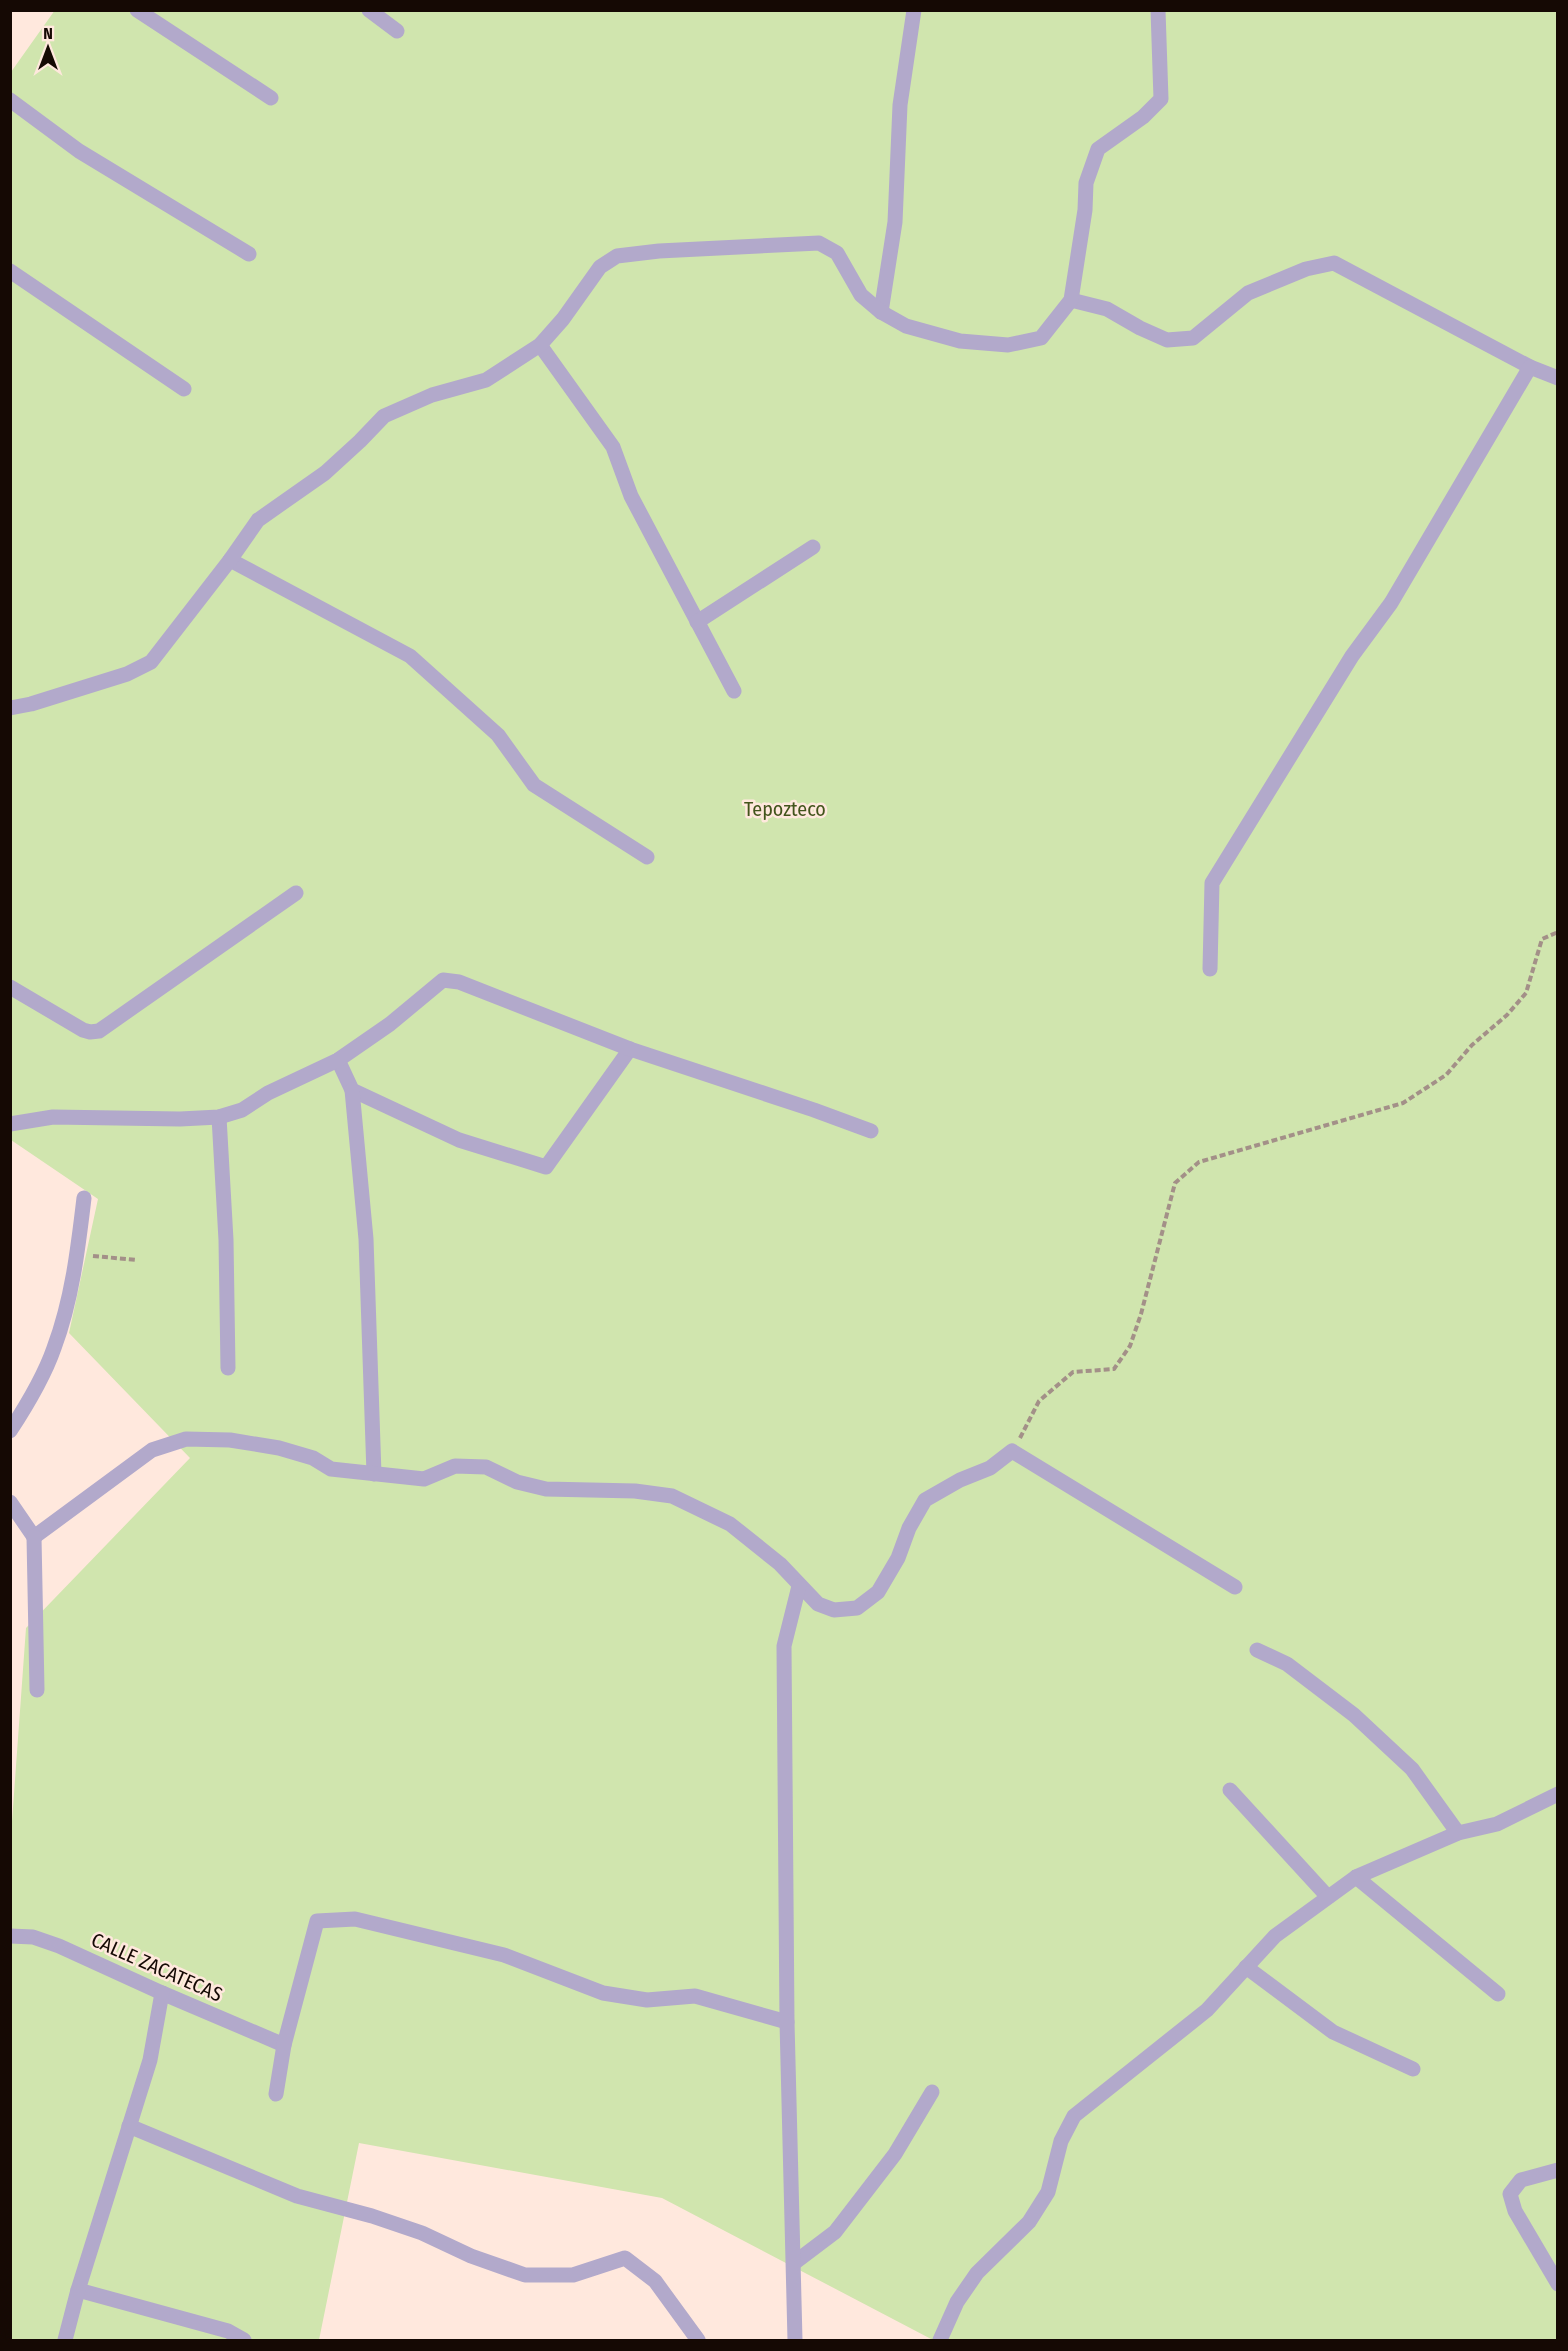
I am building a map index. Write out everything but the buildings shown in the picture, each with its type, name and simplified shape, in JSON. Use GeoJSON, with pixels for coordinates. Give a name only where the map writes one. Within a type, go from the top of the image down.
{"type":"FeatureCollection","features":[{"type":"Feature","properties":{"kind":"street"},"geometry":{"type":"LineString","coordinates":[[137,10],[271,98]]}},
{"type":"Feature","properties":{"kind":"street"},"geometry":{"type":"LineString","coordinates":[[369,10],[397,31]]}},
{"type":"Feature","properties":{"kind":"street"},"geometry":{"type":"LineString","coordinates":[[881,312],[895,222],[900,105],[914,10]]}},
{"type":"Feature","properties":{"kind":"street"},"geometry":{"type":"LineString","coordinates":[[10,708],[31,704],[127,674],[151,662],[231,560],[258,520],[324,473],[384,416],[432,394],[486,380],[540,345],[563,319],[600,267],[617,256],[659,251],[819,243],[837,253],[861,296],[881,312],[906,326],[960,341],[1008,345],[1041,338],[1071,300],[1085,210],[1086,183],[1098,149],[1143,117],[1161,99],[1158,10]]}},
{"type":"Feature","properties":{"kind":"street"},"geometry":{"type":"LineString","coordinates":[[10,100],[79,151],[249,254]]}},
{"type":"Feature","properties":{"kind":"street"},"geometry":{"type":"LineString","coordinates":[[1071,300],[1107,309],[1167,340],[1193,338],[1248,293],[1306,269],[1334,263],[1530,367],[1557,378]]}},
{"type":"Feature","properties":{"kind":"street"},"geometry":{"type":"LineString","coordinates":[[10,271],[184,389]]}},
{"type":"Feature","properties":{"kind":"street"},"geometry":{"type":"LineString","coordinates":[[540,345],[613,447],[631,496],[734,691]]}},
{"type":"Feature","properties":{"kind":"street"},"geometry":{"type":"LineString","coordinates":[[1210,969],[1212,883],[1352,656],[1391,603],[1530,367]]}},
{"type":"Feature","properties":{"kind":"street"},"geometry":{"type":"LineString","coordinates":[[697,622],[813,547]]}},
{"type":"Feature","properties":{"kind":"street"},"geometry":{"type":"LineString","coordinates":[[231,560],[410,656],[498,735],[534,784],[647,857]]}},
{"type":"Feature","properties":{"kind":"street"},"geometry":{"type":"LineString","coordinates":[[10,987],[83,1030],[99,1031],[296,893]]}},
{"type":"Feature","properties":{"kind":"street"},"geometry":{"type":"LineString","coordinates":[[10,1124],[53,1117],[219,1118],[242,1110],[268,1093],[338,1060],[390,1024],[442,980],[459,982],[630,1049],[871,1131]]}},
{"type":"Feature","properties":{"kind":"street"},"geometry":{"type":"LineString","coordinates":[[352,1090],[459,1140],[546,1167],[630,1049]]}},
{"type":"Feature","properties":{"kind":"street"},"geometry":{"type":"LineString","coordinates":[[338,1060],[352,1090],[366,1239],[374,1474]]}},
{"type":"Feature","properties":{"kind":"street"},"geometry":{"type":"LineString","coordinates":[[219,1118],[226,1240],[228,1368]]}},
{"type":"Feature","properties":{"kind":"street"},"geometry":{"type":"LineString","coordinates":[[10,1431],[27,1404],[54,1350],[68,1305],[78,1255],[84,1197]]}},
{"type":"Feature","properties":{"kind":"street"},"geometry":{"type":"LineString","coordinates":[[34,1537],[152,1450],[186,1439],[230,1440],[269,1446],[313,1458],[331,1469],[424,1479],[455,1466],[486,1467],[517,1482],[546,1489],[634,1491],[672,1496],[730,1524],[780,1564],[818,1604],[834,1610],[857,1608],[879,1592],[925,1500],[960,1480],[990,1468],[1012,1451],[1235,1587]]}},
{"type":"Feature","properties":{"kind":"street"},"geometry":{"type":"LineString","coordinates":[[10,1502],[15,1517],[34,1537],[37,1690]]}},
{"type":"Feature","properties":{"kind":"street"},"geometry":{"type":"LineString","coordinates":[[795,2340],[787,2022],[784,1646],[799,1586]]}},
{"type":"Feature","properties":{"kind":"street"},"geometry":{"type":"LineString","coordinates":[[1257,1650],[1287,1664],[1354,1715],[1412,1769],[1458,1833]]}},
{"type":"Feature","properties":{"kind":"street"},"geometry":{"type":"LineString","coordinates":[[1230,1790],[1328,1897]]}},
{"type":"Feature","properties":{"kind":"street"},"geometry":{"type":"LineString","coordinates":[[940,2340],[957,2302],[977,2273],[1029,2222],[1048,2192],[1061,2141],[1074,2116],[1207,2010],[1275,1936],[1356,1877],[1458,1833],[1497,1824],[1557,1794]]}},
{"type":"Feature","properties":{"kind":"street"},"geometry":{"type":"LineString","coordinates":[[1356,1877],[1498,1994]]}},
{"type":"Feature","properties":{"kind":"street"},"geometry":{"type":"LineString","coordinates":[[276,2094],[284,2045],[316,1921],[355,1919],[504,1955],[603,1993],[647,2000],[695,1996],[787,2022]]}},
{"type":"Feature","properties":{"kind":"street","name":"CALLE ZACATECAS"},"geometry":{"type":"LineString","coordinates":[[10,1936],[33,1937],[59,1946],[284,2045]]}},
{"type":"Feature","properties":{"kind":"street"},"geometry":{"type":"LineString","coordinates":[[1246,1967],[1333,2032],[1413,2069]]}},
{"type":"Feature","properties":{"kind":"street"},"geometry":{"type":"LineString","coordinates":[[65,2340],[78,2290],[150,2060],[162,1993]]}},
{"type":"Feature","properties":{"kind":"street"},"geometry":{"type":"LineString","coordinates":[[794,2263],[835,2232],[895,2154],[932,2091]]}},
{"type":"Feature","properties":{"kind":"street"},"geometry":{"type":"LineString","coordinates":[[129,2126],[297,2196],[372,2216],[422,2233],[471,2256],[525,2275],[573,2275],[625,2258],[654,2281],[698,2340]]}},
{"type":"Feature","properties":{"kind":"street"},"geometry":{"type":"LineString","coordinates":[[1557,2170],[1521,2180],[1510,2194],[1515,2211],[1557,2284]]}},
{"type":"Feature","properties":{"kind":"street"},"geometry":{"type":"LineString","coordinates":[[78,2290],[228,2331],[244,2340]]}},
{"type":"Feature","properties":{"kind":"path"},"geometry":{"type":"LineString","coordinates":[[1012,1451],[1039,1401],[1073,1372],[1114,1369],[1130,1346],[1141,1314],[1175,1183],[1199,1162],[1403,1103],[1446,1076],[1472,1045],[1508,1015],[1526,993],[1542,939],[1557,932]]}},
{"type":"Feature","properties":{"kind":"path"},"geometry":{"type":"LineString","coordinates":[[78,1255],[137,1260]]}},
{"type":"Feature","properties":{"kind":"green space","name":"Tepozteco"},"geometry":{"type":"Polygon","coordinates":[[[55,10],[1557,11],[1557,2340],[933,2340],[662,2198],[359,2143],[319,2340],[11,2340],[10,1849],[26,1628],[190,1458],[69,1333],[98,1199],[11,1140],[11,72],[55,10]]]}}]}
